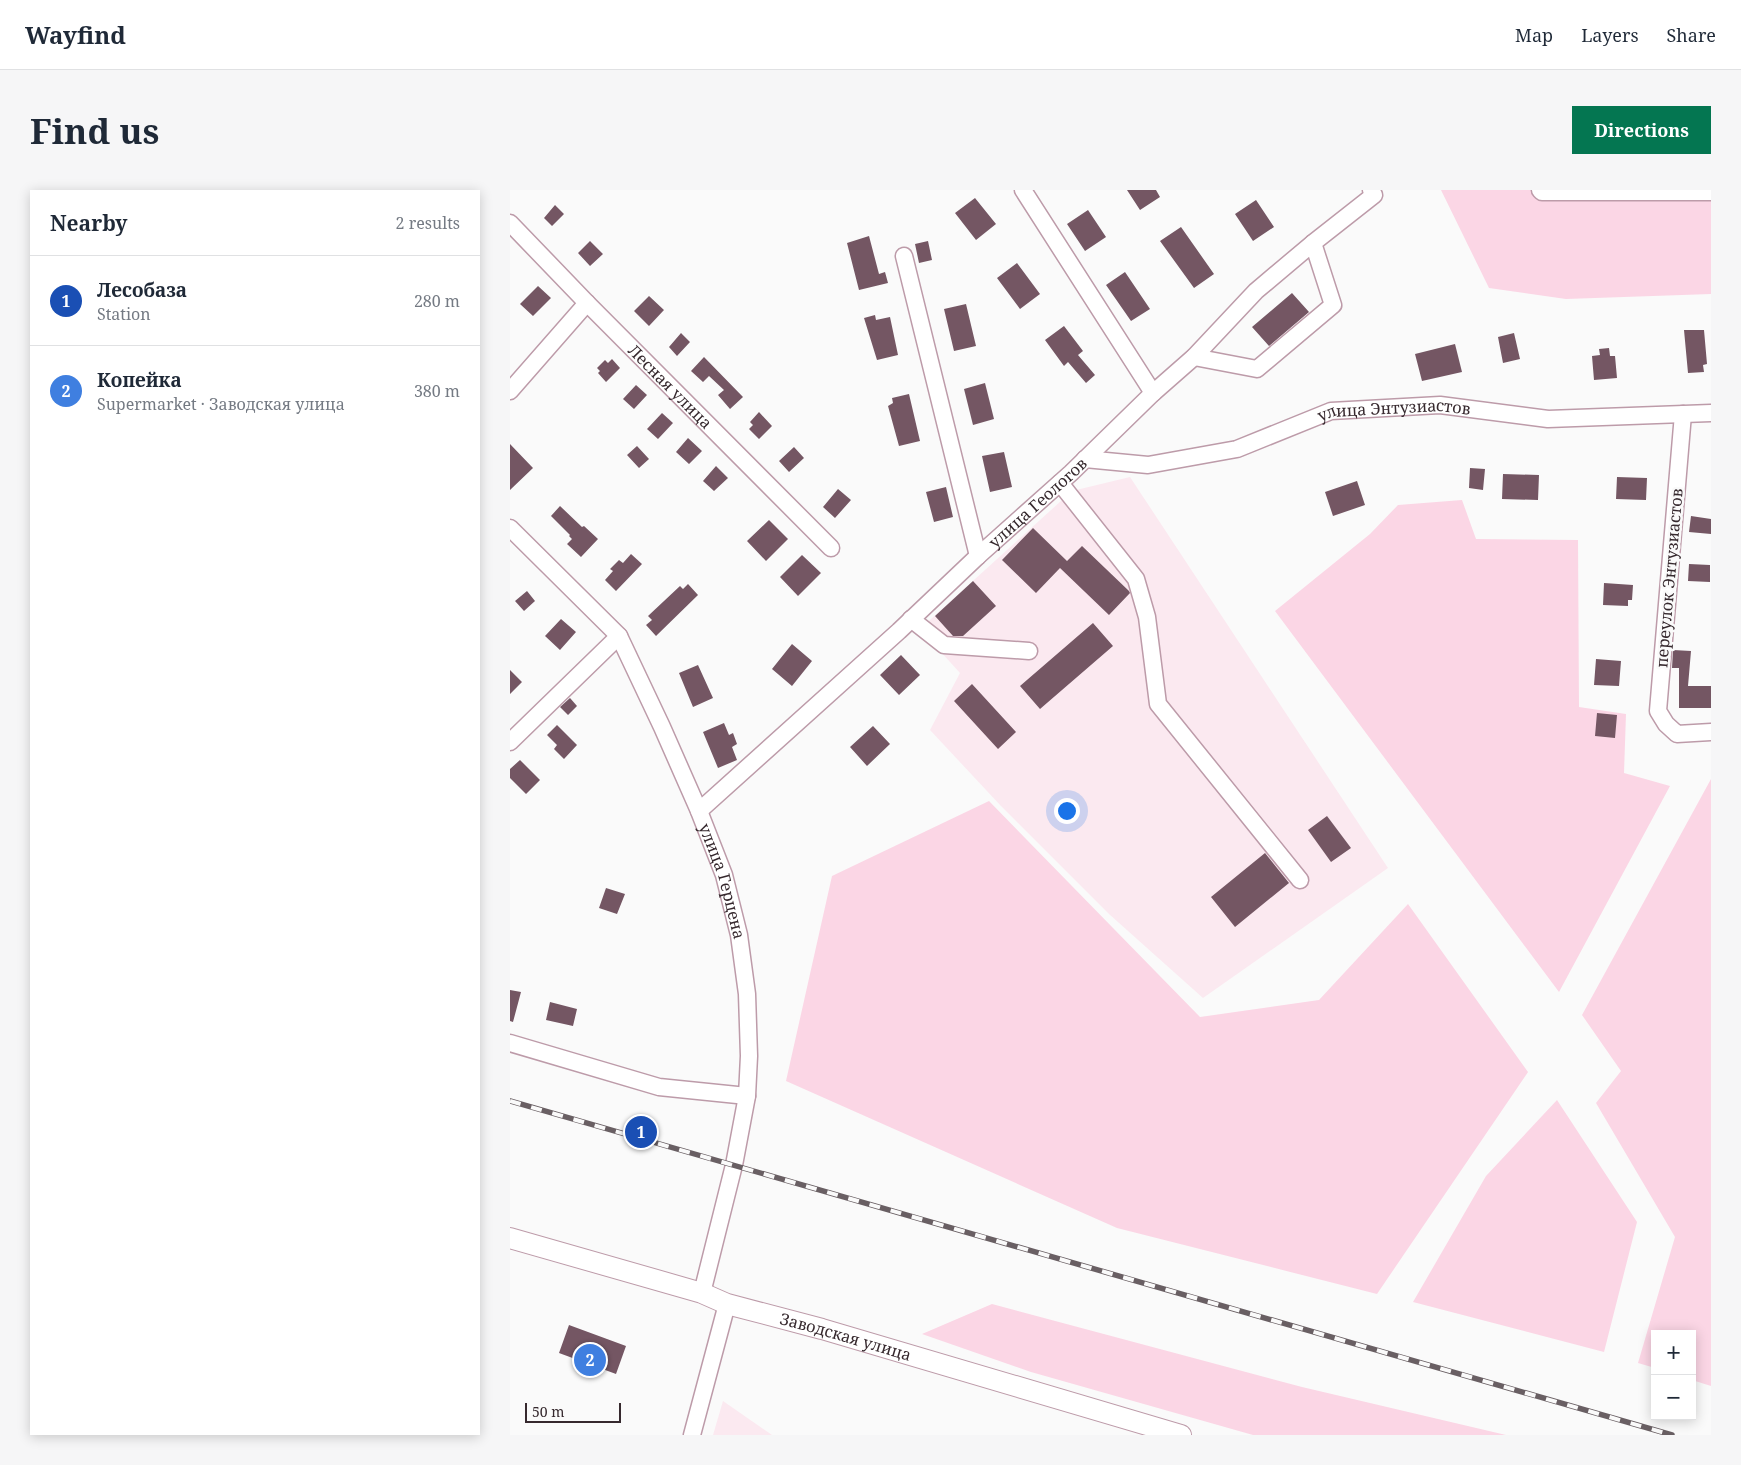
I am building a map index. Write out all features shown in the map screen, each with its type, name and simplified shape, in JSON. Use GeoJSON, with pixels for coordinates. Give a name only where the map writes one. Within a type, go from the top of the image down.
{"type":"FeatureCollection","features":[{"type":"Feature","properties":{"kind":"main road","name":"Заводская улица"},"geometry":{"type":"LineString","coordinates":[[510,1238],[702,1293],[727,1304],[822,1329],[1181,1435]]}},
{"type":"Feature","properties":{"kind":"street"},"geometry":{"type":"LineString","coordinates":[[1023,190],[1153,394]]}},
{"type":"Feature","properties":{"kind":"street"},"geometry":{"type":"LineString","coordinates":[[1540,190],[1542,192],[1711,192]]}},
{"type":"Feature","properties":{"kind":"street","name":"улица Геологов"},"geometry":{"type":"LineString","coordinates":[[699,811],[1060,483],[1194,357],[1256,291],[1372,192]]}},
{"type":"Feature","properties":{"kind":"street","name":"Лесная улица"},"geometry":{"type":"LineString","coordinates":[[510,223],[831,548]]}},
{"type":"Feature","properties":{"kind":"street"},"geometry":{"type":"LineString","coordinates":[[1194,357],[1257,370],[1333,305],[1313,243]]}},
{"type":"Feature","properties":{"kind":"street"},"geometry":{"type":"LineString","coordinates":[[904,256],[978,556]]}},
{"type":"Feature","properties":{"kind":"street"},"geometry":{"type":"LineString","coordinates":[[510,391],[587,303]]}},
{"type":"Feature","properties":{"kind":"street","name":"улица Энтузиастов"},"geometry":{"type":"LineString","coordinates":[[1085,459],[1148,465],[1237,449],[1331,411],[1440,406],[1548,419],[1711,414]]}},
{"type":"Feature","properties":{"kind":"street","name":"переулок Энтузиастов"},"geometry":{"type":"LineString","coordinates":[[1682,414],[1658,710],[1666,724],[1677,734],[1711,732]]}},
{"type":"Feature","properties":{"kind":"street"},"geometry":{"type":"LineString","coordinates":[[1060,483],[1136,579],[1147,617],[1158,704],[1300,880]]}},
{"type":"Feature","properties":{"kind":"street","name":"улица Герцена"},"geometry":{"type":"LineString","coordinates":[[510,528],[619,636],[699,811],[724,875],[739,935],[747,994],[749,1056],[747,1096],[734,1165],[702,1293]]}},
{"type":"Feature","properties":{"kind":"street"},"geometry":{"type":"LineString","coordinates":[[911,619],[944,645],[1028,651]]}},
{"type":"Feature","properties":{"kind":"street"},"geometry":{"type":"LineString","coordinates":[[510,742],[619,636]]}},
{"type":"Feature","properties":{"kind":"street"},"geometry":{"type":"LineString","coordinates":[[510,1043],[659,1088],[747,1096]]}},
{"type":"Feature","properties":{"kind":"street"},"geometry":{"type":"LineString","coordinates":[[692,1435],[727,1304]]}},
{"type":"Feature","properties":{"kind":"shaded area"},"geometry":{"type":"Polygon","coordinates":[[[1441,190],[1711,190],[1711,294],[1566,299],[1489,288],[1441,190]]]}},
{"type":"Feature","properties":{"kind":"shaded area"},"geometry":{"type":"Polygon","coordinates":[[[1130,477],[1388,868],[1203,998],[1109,914],[1001,806],[930,730],[960,673],[920,629],[1072,491],[1130,477]]]}},
{"type":"Feature","properties":{"kind":"shaded area"},"geometry":{"type":"Polygon","coordinates":[[[1462,500],[1476,539],[1578,540],[1579,707],[1626,714],[1624,773],[1670,786],[1559,992],[1275,611],[1370,534],[1398,505],[1462,500]]]}},
{"type":"Feature","properties":{"kind":"shaded area"},"geometry":{"type":"Polygon","coordinates":[[[1711,779],[1711,1386],[1696,1381],[1696,1330],[1651,1330],[1651,1367],[1638,1363],[1675,1237],[1596,1103],[1621,1071],[1582,1015],[1711,779]]]}},
{"type":"Feature","properties":{"kind":"shaded area"},"geometry":{"type":"Polygon","coordinates":[[[989,801],[1200,1017],[1319,1000],[1408,904],[1528,1072],[1377,1294],[1117,1228],[786,1081],[832,876],[989,801]]]}},
{"type":"Feature","properties":{"kind":"shaded area"},"geometry":{"type":"Polygon","coordinates":[[[1557,1100],[1637,1222],[1604,1352],[1413,1302],[1486,1176],[1557,1100]]]}},
{"type":"Feature","properties":{"kind":"shaded area"},"geometry":{"type":"Polygon","coordinates":[[[992,1304],[1302,1387],[1506,1435],[1253,1435],[1031,1372],[922,1334],[992,1304]]]}},
{"type":"Feature","properties":{"kind":"shaded area"},"geometry":{"type":"Polygon","coordinates":[[[723,1401],[772,1435],[713,1435],[723,1401]]]}},
{"type":"Feature","properties":{"kind":"building"},"geometry":{"type":"Polygon","coordinates":[[[1127,190],[1156,190],[1160,197],[1140,210],[1127,190]]]}},
{"type":"Feature","properties":{"kind":"building"},"geometry":{"type":"Polygon","coordinates":[[[975,198],[996,224],[976,240],[955,213],[975,198]]]}},
{"type":"Feature","properties":{"kind":"building"},"geometry":{"type":"Polygon","coordinates":[[[1256,200],[1274,227],[1253,241],[1235,214],[1256,200]]]}},
{"type":"Feature","properties":{"kind":"building"},"geometry":{"type":"Polygon","coordinates":[[[555,205],[564,214],[552,226],[544,218],[555,205]]]}},
{"type":"Feature","properties":{"kind":"building"},"geometry":{"type":"Polygon","coordinates":[[[1088,210],[1106,237],[1085,251],[1067,224],[1088,210]]]}},
{"type":"Feature","properties":{"kind":"building"},"geometry":{"type":"Polygon","coordinates":[[[1181,227],[1214,274],[1194,288],[1160,241],[1181,227]]]}},
{"type":"Feature","properties":{"kind":"building"},"geometry":{"type":"Polygon","coordinates":[[[869,236],[879,274],[885,272],[888,283],[859,290],[847,243],[869,236]]]}},
{"type":"Feature","properties":{"kind":"building"},"geometry":{"type":"Polygon","coordinates":[[[590,241],[603,254],[590,266],[578,253],[590,241]]]}},
{"type":"Feature","properties":{"kind":"building"},"geometry":{"type":"Polygon","coordinates":[[[928,241],[932,260],[919,263],[915,244],[928,241]]]}},
{"type":"Feature","properties":{"kind":"building"},"geometry":{"type":"Polygon","coordinates":[[[1017,263],[1040,294],[1020,309],[997,278],[1017,263]]]}},
{"type":"Feature","properties":{"kind":"building"},"geometry":{"type":"Polygon","coordinates":[[[1125,272],[1150,309],[1131,321],[1106,285],[1125,272]]]}},
{"type":"Feature","properties":{"kind":"building"},"geometry":{"type":"Polygon","coordinates":[[[538,286],[551,298],[533,316],[520,304],[538,286]]]}},
{"type":"Feature","properties":{"kind":"building"},"geometry":{"type":"Polygon","coordinates":[[[1292,293],[1309,312],[1269,346],[1252,327],[1292,293]]]}},
{"type":"Feature","properties":{"kind":"building"},"geometry":{"type":"Polygon","coordinates":[[[649,296],[664,310],[649,326],[634,311],[649,296]]]}},
{"type":"Feature","properties":{"kind":"building"},"geometry":{"type":"Polygon","coordinates":[[[966,304],[976,346],[954,351],[944,309],[966,304]]]}},
{"type":"Feature","properties":{"kind":"building"},"geometry":{"type":"Polygon","coordinates":[[[875,315],[876,320],[890,317],[898,355],[877,360],[864,318],[875,315]]]}},
{"type":"Feature","properties":{"kind":"building"},"geometry":{"type":"Polygon","coordinates":[[[1064,326],[1083,351],[1078,355],[1095,375],[1086,383],[1068,362],[1064,366],[1045,340],[1064,326]]]}},
{"type":"Feature","properties":{"kind":"building"},"geometry":{"type":"Polygon","coordinates":[[[1684,330],[1704,330],[1707,364],[1703,365],[1704,372],[1688,373],[1684,330]]]}},
{"type":"Feature","properties":{"kind":"building"},"geometry":{"type":"Polygon","coordinates":[[[681,333],[690,342],[677,356],[669,347],[681,333]]]}},
{"type":"Feature","properties":{"kind":"building"},"geometry":{"type":"Polygon","coordinates":[[[1514,333],[1520,359],[1503,363],[1498,337],[1514,333]]]}},
{"type":"Feature","properties":{"kind":"building"},"geometry":{"type":"Polygon","coordinates":[[[1455,344],[1462,372],[1422,381],[1415,354],[1455,344]]]}},
{"type":"Feature","properties":{"kind":"building"},"geometry":{"type":"Polygon","coordinates":[[[1609,348],[1610,356],[1615,356],[1617,378],[1594,380],[1592,356],[1600,355],[1599,349],[1609,348]]]}},
{"type":"Feature","properties":{"kind":"building"},"geometry":{"type":"Polygon","coordinates":[[[704,357],[743,397],[730,409],[718,395],[724,390],[709,376],[703,382],[691,371],[704,357]]]}},
{"type":"Feature","properties":{"kind":"building"},"geometry":{"type":"Polygon","coordinates":[[[612,359],[620,368],[606,382],[598,373],[600,371],[597,368],[605,360],[608,363],[612,359]]]}},
{"type":"Feature","properties":{"kind":"building"},"geometry":{"type":"Polygon","coordinates":[[[985,383],[994,419],[973,425],[964,389],[985,383]]]}},
{"type":"Feature","properties":{"kind":"building"},"geometry":{"type":"Polygon","coordinates":[[[636,385],[647,395],[634,409],[623,399],[636,385]]]}},
{"type":"Feature","properties":{"kind":"building"},"geometry":{"type":"Polygon","coordinates":[[[909,394],[920,441],[899,446],[888,406],[893,403],[892,398],[909,394]]]}},
{"type":"Feature","properties":{"kind":"building"},"geometry":{"type":"Polygon","coordinates":[[[759,412],[772,426],[759,439],[749,429],[753,425],[750,422],[759,412]]]}},
{"type":"Feature","properties":{"kind":"building"},"geometry":{"type":"Polygon","coordinates":[[[662,413],[673,423],[658,439],[647,429],[662,413]]]}},
{"type":"Feature","properties":{"kind":"building"},"geometry":{"type":"Polygon","coordinates":[[[688,438],[702,451],[689,464],[676,452],[688,438]]]}},
{"type":"Feature","properties":{"kind":"building"},"geometry":{"type":"Polygon","coordinates":[[[510,444],[533,468],[510,490],[510,444]]]}},
{"type":"Feature","properties":{"kind":"building"},"geometry":{"type":"Polygon","coordinates":[[[637,446],[649,459],[639,468],[627,455],[637,446]]]}},
{"type":"Feature","properties":{"kind":"building"},"geometry":{"type":"Polygon","coordinates":[[[794,447],[804,458],[789,472],[779,461],[794,447]]]}},
{"type":"Feature","properties":{"kind":"building"},"geometry":{"type":"Polygon","coordinates":[[[1004,452],[1012,487],[990,492],[982,456],[1004,452]]]}},
{"type":"Feature","properties":{"kind":"building"},"geometry":{"type":"Polygon","coordinates":[[[716,466],[728,478],[714,491],[703,481],[716,466]]]}},
{"type":"Feature","properties":{"kind":"building"},"geometry":{"type":"Polygon","coordinates":[[[1470,468],[1485,469],[1483,490],[1469,488],[1470,468]]]}},
{"type":"Feature","properties":{"kind":"building"},"geometry":{"type":"Polygon","coordinates":[[[1503,474],[1539,475],[1538,500],[1502,499],[1503,474]]]}},
{"type":"Feature","properties":{"kind":"building"},"geometry":{"type":"Polygon","coordinates":[[[1617,477],[1647,478],[1646,500],[1616,499],[1617,477]]]}},
{"type":"Feature","properties":{"kind":"building"},"geometry":{"type":"Polygon","coordinates":[[[1357,481],[1365,505],[1333,516],[1325,492],[1357,481]]]}},
{"type":"Feature","properties":{"kind":"building"},"geometry":{"type":"Polygon","coordinates":[[[946,487],[953,517],[934,522],[926,492],[946,487]]]}},
{"type":"Feature","properties":{"kind":"building"},"geometry":{"type":"Polygon","coordinates":[[[838,489],[851,500],[835,518],[823,507],[838,489]]]}},
{"type":"Feature","properties":{"kind":"building"},"geometry":{"type":"Polygon","coordinates":[[[560,506],[598,539],[581,557],[567,544],[572,539],[570,535],[551,516],[560,506]]]}},
{"type":"Feature","properties":{"kind":"building"},"geometry":{"type":"Polygon","coordinates":[[[1691,516],[1711,519],[1711,534],[1689,532],[1691,516]]]}},
{"type":"Feature","properties":{"kind":"building"},"geometry":{"type":"Polygon","coordinates":[[[769,520],[788,539],[766,561],[747,541],[769,520]]]}},
{"type":"Feature","properties":{"kind":"building"},"geometry":{"type":"Polygon","coordinates":[[[1033,528],[1067,561],[1082,546],[1130,593],[1109,615],[1060,568],[1036,593],[1002,560],[1033,528]]]}},
{"type":"Feature","properties":{"kind":"building"},"geometry":{"type":"Polygon","coordinates":[[[631,554],[642,564],[616,591],[605,580],[613,571],[610,569],[619,560],[623,563],[631,554]]]}},
{"type":"Feature","properties":{"kind":"building"},"geometry":{"type":"Polygon","coordinates":[[[802,555],[821,573],[798,596],[780,577],[802,555]]]}},
{"type":"Feature","properties":{"kind":"building"},"geometry":{"type":"Polygon","coordinates":[[[1689,564],[1710,565],[1710,582],[1688,581],[1689,564]]]}},
{"type":"Feature","properties":{"kind":"building"},"geometry":{"type":"Polygon","coordinates":[[[973,581],[996,606],[963,636],[953,636],[935,616],[973,581]]]}},
{"type":"Feature","properties":{"kind":"building"},"geometry":{"type":"Polygon","coordinates":[[[1604,583],[1633,585],[1632,600],[1628,600],[1628,606],[1603,605],[1604,583]]]}},
{"type":"Feature","properties":{"kind":"building"},"geometry":{"type":"Polygon","coordinates":[[[688,584],[698,595],[656,636],[646,625],[652,620],[648,616],[680,586],[683,589],[688,584]]]}},
{"type":"Feature","properties":{"kind":"building"},"geometry":{"type":"Polygon","coordinates":[[[527,591],[535,601],[524,611],[515,601],[527,591]]]}},
{"type":"Feature","properties":{"kind":"building"},"geometry":{"type":"Polygon","coordinates":[[[561,619],[576,632],[560,650],[545,636],[561,619]]]}},
{"type":"Feature","properties":{"kind":"building"},"geometry":{"type":"Polygon","coordinates":[[[1093,623],[1113,646],[1040,709],[1020,686],[1093,623]]]}},
{"type":"Feature","properties":{"kind":"building"},"geometry":{"type":"Polygon","coordinates":[[[792,644],[812,661],[792,686],[772,669],[792,644]]]}},
{"type":"Feature","properties":{"kind":"building"},"geometry":{"type":"Polygon","coordinates":[[[1673,650],[1691,651],[1688,686],[1711,686],[1711,708],[1679,708],[1679,668],[1672,668],[1673,650]]]}},
{"type":"Feature","properties":{"kind":"building"},"geometry":{"type":"Polygon","coordinates":[[[901,655],[920,675],[899,695],[880,675],[901,655]]]}},
{"type":"Feature","properties":{"kind":"building"},"geometry":{"type":"Polygon","coordinates":[[[1596,659],[1621,661],[1619,686],[1594,685],[1596,659]]]}},
{"type":"Feature","properties":{"kind":"building"},"geometry":{"type":"Polygon","coordinates":[[[698,665],[713,698],[693,707],[679,673],[698,665]]]}},
{"type":"Feature","properties":{"kind":"building"},"geometry":{"type":"Polygon","coordinates":[[[510,670],[522,682],[510,694],[510,670]]]}},
{"type":"Feature","properties":{"kind":"building"},"geometry":{"type":"Polygon","coordinates":[[[972,684],[1016,732],[998,749],[954,701],[972,684]]]}},
{"type":"Feature","properties":{"kind":"building"},"geometry":{"type":"Polygon","coordinates":[[[570,698],[577,706],[568,715],[560,707],[570,698]]]}},
{"type":"Feature","properties":{"kind":"building"},"geometry":{"type":"Polygon","coordinates":[[[1597,713],[1617,715],[1615,738],[1595,736],[1597,713]]]}},
{"type":"Feature","properties":{"kind":"building"},"geometry":{"type":"Polygon","coordinates":[[[724,723],[729,735],[733,733],[737,744],[732,747],[737,760],[718,768],[703,732],[724,723]]]}},
{"type":"Feature","properties":{"kind":"building"},"geometry":{"type":"Polygon","coordinates":[[[557,725],[577,745],[564,759],[554,749],[557,745],[547,735],[557,725]]]}},
{"type":"Feature","properties":{"kind":"building"},"geometry":{"type":"Polygon","coordinates":[[[873,726],[890,744],[867,766],[850,747],[873,726]]]}},
{"type":"Feature","properties":{"kind":"building"},"geometry":{"type":"Polygon","coordinates":[[[520,760],[540,780],[526,794],[510,778],[510,769],[520,760]]]}},
{"type":"Feature","properties":{"kind":"building"},"geometry":{"type":"Polygon","coordinates":[[[1327,816],[1351,848],[1331,862],[1308,830],[1327,816]]]}},
{"type":"Feature","properties":{"kind":"building"},"geometry":{"type":"Polygon","coordinates":[[[1265,853],[1289,883],[1235,927],[1211,897],[1265,853]]]}},
{"type":"Feature","properties":{"kind":"building"},"geometry":{"type":"Polygon","coordinates":[[[606,888],[625,894],[617,914],[599,908],[606,888]]]}},
{"type":"Feature","properties":{"kind":"building"},"geometry":{"type":"Polygon","coordinates":[[[510,990],[521,992],[513,1022],[510,1021],[510,990]]]}},
{"type":"Feature","properties":{"kind":"building"},"geometry":{"type":"Polygon","coordinates":[[[550,1002],[577,1009],[573,1026],[546,1020],[550,1002]]]}},
{"type":"Feature","properties":{"kind":"building"},"geometry":{"type":"Polygon","coordinates":[[[569,1325],[626,1346],[616,1374],[559,1353],[569,1325]]]}},
{"type":"Feature","properties":{"kind":"railway"},"geometry":{"type":"LineString","coordinates":[[510,1101],[1672,1435]]}},
{"type":"Feature","properties":{"kind":"place","name":"Лесобаза"},"geometry":{"type":"Point","coordinates":[641,1132]}},
{"type":"Feature","properties":{"kind":"place","name":"Копейка"},"geometry":{"type":"Point","coordinates":[590,1360]}}]}
